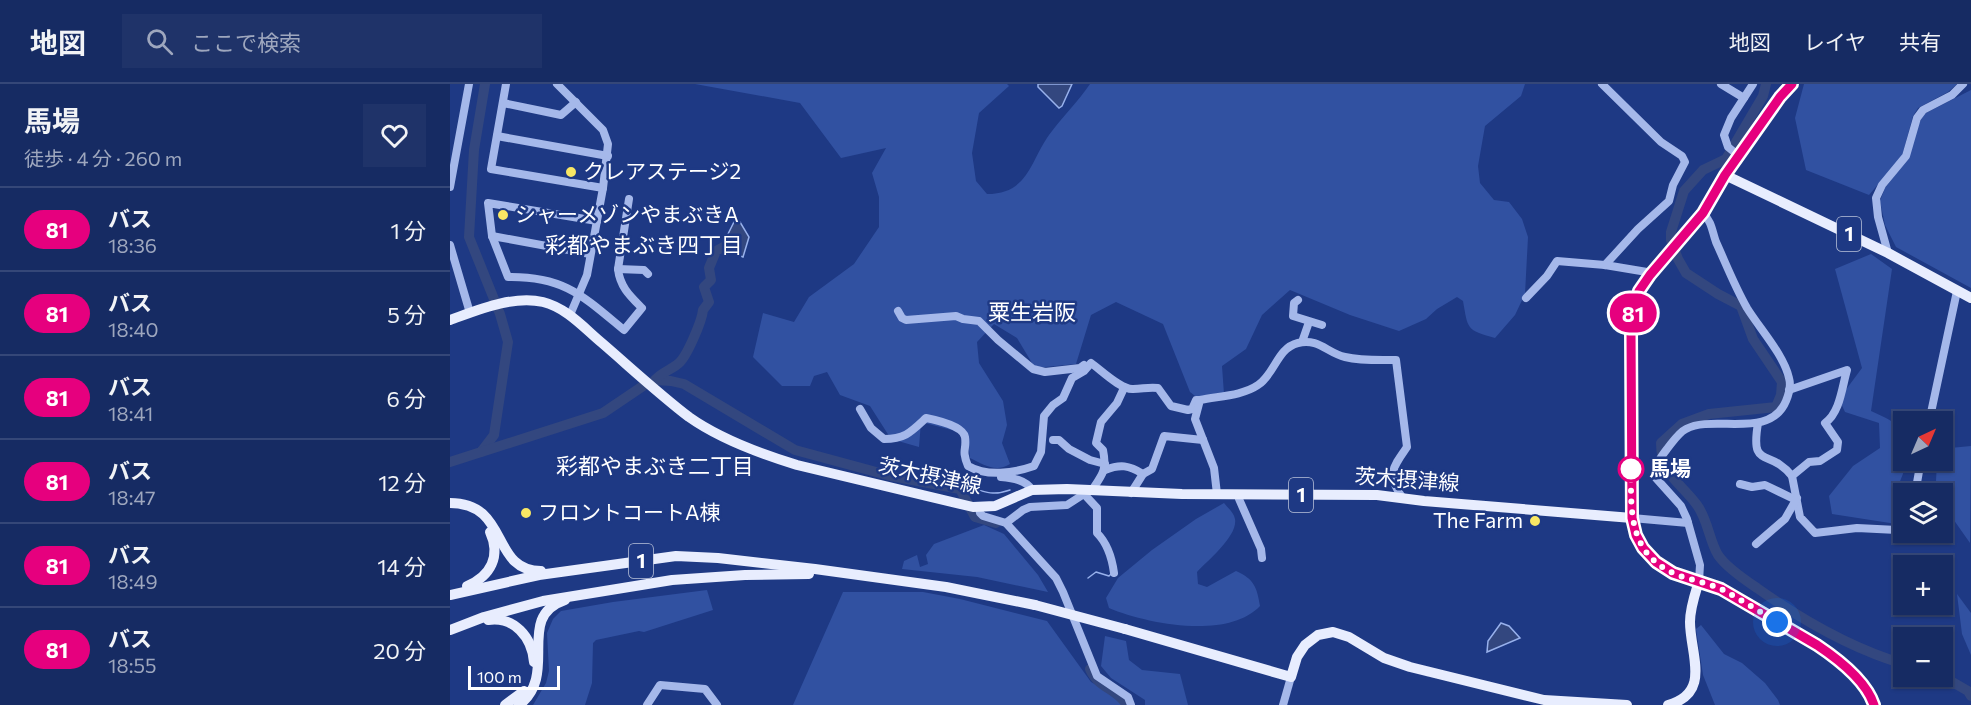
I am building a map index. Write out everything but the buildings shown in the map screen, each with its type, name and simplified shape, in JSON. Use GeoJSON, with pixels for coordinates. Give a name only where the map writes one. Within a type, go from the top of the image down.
{"type":"FeatureCollection","features":[{"type":"Feature","properties":{"kind":"main road"},"geometry":{"type":"LineString","coordinates":[[1792,84],[1780,97],[1725,175],[1703,213],[1639,291],[1631,330],[1632,518],[1636,535],[1643,548],[1656,562],[1673,573],[1721,589],[1824,650],[1862,683],[1871,694],[1874,705]]}},
{"type":"Feature","properties":{"kind":"main road","name":"1"},"geometry":{"type":"LineString","coordinates":[[1725,175],[1888,253],[1971,298]]}},
{"type":"Feature","properties":{"kind":"main road","name":"茨木摂津線"},"geometry":{"type":"LineString","coordinates":[[450,320],[509,302],[524,300],[545,303],[570,315],[688,416],[721,435],[774,458],[797,465],[973,507],[999,505],[1032,490],[1084,493],[1377,495],[1632,518]]}},
{"type":"Feature","properties":{"kind":"main road","name":"1"},"geometry":{"type":"LineString","coordinates":[[450,503],[468,505],[484,514],[495,528],[510,557],[524,569],[576,571]]}},
{"type":"Feature","properties":{"kind":"main road","name":"1"},"geometry":{"type":"LineString","coordinates":[[450,510],[468,512],[483,522],[492,535],[495,552],[493,563],[486,575],[471,585],[450,593]]}},
{"type":"Feature","properties":{"kind":"main road","name":"1"},"geometry":{"type":"LineString","coordinates":[[450,593],[539,575],[676,556],[718,558],[946,587],[1035,605],[1291,677]]}},
{"type":"Feature","properties":{"kind":"main road","name":"1"},"geometry":{"type":"LineString","coordinates":[[455,628],[484,617],[543,601],[672,580],[745,575],[834,573]]}},
{"type":"Feature","properties":{"kind":"main road","name":"1"},"geometry":{"type":"LineString","coordinates":[[519,705],[530,694],[537,678],[539,630],[542,619],[550,608],[564,601],[672,580]]}},
{"type":"Feature","properties":{"kind":"main road"},"geometry":{"type":"LineString","coordinates":[[1668,705],[1688,695],[1695,679],[1690,622],[1692,602],[1699,581]]}},
{"type":"Feature","properties":{"kind":"main road","name":"1"},"geometry":{"type":"LineString","coordinates":[[455,628],[488,620],[500,620],[515,626],[527,639],[534,660],[532,675],[524,691],[505,705]]}},
{"type":"Feature","properties":{"kind":"main road"},"geometry":{"type":"LineString","coordinates":[[1291,677],[1297,657],[1305,645],[1318,635],[1333,632],[1349,637],[1384,658],[1410,667],[1544,700],[1627,705]]}},
{"type":"Feature","properties":{"kind":"street"},"geometry":{"type":"LineString","coordinates":[[450,187],[469,84]]}},
{"type":"Feature","properties":{"kind":"street"},"geometry":{"type":"LineString","coordinates":[[506,84],[491,169],[603,188]]}},
{"type":"Feature","properties":{"kind":"street"},"geometry":{"type":"LineString","coordinates":[[557,84],[603,130],[608,144],[603,188],[586,275],[570,315]]}},
{"type":"Feature","properties":{"kind":"street"},"geometry":{"type":"LineString","coordinates":[[1602,84],[1661,141],[1682,156],[1685,162],[1673,184],[1669,201],[1638,229],[1605,266]]}},
{"type":"Feature","properties":{"kind":"street"},"geometry":{"type":"LineString","coordinates":[[1721,84],[1744,98]]}},
{"type":"Feature","properties":{"kind":"street"},"geometry":{"type":"LineString","coordinates":[[1739,156],[1728,147],[1724,135],[1731,118],[1754,84]]}},
{"type":"Feature","properties":{"kind":"street"},"geometry":{"type":"LineString","coordinates":[[1888,253],[1878,217],[1876,198],[1882,186],[1906,156],[1917,118],[1923,111],[1952,95],[1963,84]]}},
{"type":"Feature","properties":{"kind":"street"},"geometry":{"type":"LineString","coordinates":[[503,103],[561,115],[576,102]]}},
{"type":"Feature","properties":{"kind":"street"},"geometry":{"type":"LineString","coordinates":[[497,136],[608,156]]}},
{"type":"Feature","properties":{"kind":"street"},"geometry":{"type":"LineString","coordinates":[[597,221],[488,203],[492,236],[508,277],[548,280],[579,293],[624,330],[642,308],[624,289],[619,279],[618,269],[629,199]]}},
{"type":"Feature","properties":{"kind":"street"},"geometry":{"type":"LineString","coordinates":[[1699,581],[1700,565],[1681,506],[1655,477],[1659,459],[1686,429],[1706,425],[1758,423],[1784,407],[1790,380],[1784,365],[1746,307],[1715,238],[1712,225],[1703,213]]}},
{"type":"Feature","properties":{"kind":"street"},"geometry":{"type":"LineString","coordinates":[[492,236],[590,254]]}},
{"type":"Feature","properties":{"kind":"street"},"geometry":{"type":"LineString","coordinates":[[450,245],[470,313]]}},
{"type":"Feature","properties":{"kind":"street"},"geometry":{"type":"LineString","coordinates":[[1526,298],[1547,276],[1557,261],[1605,266],[1650,275]]}},
{"type":"Feature","properties":{"kind":"street"},"geometry":{"type":"LineString","coordinates":[[618,269],[644,270],[648,274]]}},
{"type":"Feature","properties":{"kind":"street"},"geometry":{"type":"LineString","coordinates":[[1931,411],[1957,291]]}},
{"type":"Feature","properties":{"kind":"street"},"geometry":{"type":"LineString","coordinates":[[1298,300],[1294,303],[1293,316],[1322,326]]}},
{"type":"Feature","properties":{"kind":"street"},"geometry":{"type":"LineString","coordinates":[[898,311],[906,320],[956,316],[979,321],[1033,369],[1045,372],[1080,368],[1091,363],[1124,388],[1132,390],[1143,387],[1158,388],[1171,406],[1188,410],[1192,409],[1196,400],[1245,391],[1259,385],[1271,372],[1283,352],[1296,343],[1312,341],[1344,357],[1396,360],[1407,447],[1397,461],[1391,476],[1394,486],[1402,497]]}},
{"type":"Feature","properties":{"kind":"street"},"geometry":{"type":"LineString","coordinates":[[1302,342],[1309,322]]}},
{"type":"Feature","properties":{"kind":"street"},"geometry":{"type":"LineString","coordinates":[[860,409],[871,428],[884,439],[899,439],[912,432],[926,418],[942,421],[962,431],[965,436],[963,454],[968,466],[993,472],[1010,472],[1034,466],[1041,453],[1044,416],[1063,398],[1072,378],[1084,371],[1091,363]]}},
{"type":"Feature","properties":{"kind":"street"},"geometry":{"type":"LineString","coordinates":[[1789,390],[1847,370],[1837,407],[1831,419],[1825,423],[1838,442],[1837,450],[1820,461],[1809,462],[1792,476]]}},
{"type":"Feature","properties":{"kind":"street"},"geometry":{"type":"LineString","coordinates":[[1006,523],[1023,510],[1067,505],[1084,493],[1104,467],[1103,450],[1096,443],[1101,422],[1117,403],[1124,388]]}},
{"type":"Feature","properties":{"kind":"street"},"geometry":{"type":"LineString","coordinates":[[1200,400],[1195,419],[1214,468],[1217,494]]}},
{"type":"Feature","properties":{"kind":"street"},"geometry":{"type":"LineString","coordinates":[[1758,423],[1756,451],[1782,464],[1792,476],[1800,517],[1815,533],[1857,528],[1893,530]]}},
{"type":"Feature","properties":{"kind":"street"},"geometry":{"type":"LineString","coordinates":[[1131,493],[1143,474],[1152,469],[1164,436],[1203,440]]}},
{"type":"Feature","properties":{"kind":"street"},"geometry":{"type":"LineString","coordinates":[[1053,440],[1059,440],[1069,449],[1104,467],[1131,466],[1143,474]]}},
{"type":"Feature","properties":{"kind":"street"},"geometry":{"type":"LineString","coordinates":[[993,472],[993,476],[1014,478],[1030,486],[1032,490]]}},
{"type":"Feature","properties":{"kind":"street"},"geometry":{"type":"LineString","coordinates":[[1740,484],[1752,488],[1765,485],[1797,499]]}},
{"type":"Feature","properties":{"kind":"street"},"geometry":{"type":"LineString","coordinates":[[1084,493],[1096,507],[1097,533],[1103,539],[1111,556],[1114,573]]}},
{"type":"Feature","properties":{"kind":"street"},"geometry":{"type":"LineString","coordinates":[[1240,495],[1239,499],[1261,549],[1262,558]]}},
{"type":"Feature","properties":{"kind":"street"},"geometry":{"type":"LineString","coordinates":[[1756,544],[1785,519],[1797,499]]}},
{"type":"Feature","properties":{"kind":"street"},"geometry":{"type":"LineString","coordinates":[[973,507],[982,516],[1006,523],[1060,584],[1097,676],[1128,697],[1131,705]]}},
{"type":"Feature","properties":{"kind":"street"},"geometry":{"type":"LineString","coordinates":[[1632,518],[1688,523]]}},
{"type":"Feature","properties":{"kind":"street"},"geometry":{"type":"LineString","coordinates":[[1283,705],[1291,677]]}},
{"type":"Feature","properties":{"kind":"street"},"geometry":{"type":"LineString","coordinates":[[647,705],[660,685],[705,689],[717,705]]}},
{"type":"Feature","properties":{"kind":"shaded area"},"geometry":{"type":"Polygon","coordinates":[[[695,84],[1007,84],[1009,86],[979,113],[972,153],[976,181],[987,194],[1001,193],[1020,182],[1032,166],[1049,135],[1090,84],[1525,84],[1521,96],[1485,126],[1478,166],[1480,183],[1494,200],[1509,202],[1522,219],[1528,237],[1525,294],[1515,315],[1495,338],[1478,333],[1470,327],[1463,301],[1457,297],[1426,319],[1399,331],[1350,315],[1290,290],[1262,315],[1246,349],[1222,366],[1224,394],[1199,399],[1190,392],[1163,324],[1116,302],[1091,315],[1076,364],[1035,368],[1017,338],[994,324],[977,342],[979,363],[1003,401],[1007,425],[1002,443],[1010,464],[1000,468],[990,467],[970,458],[967,434],[921,422],[919,447],[891,439],[870,406],[840,395],[827,372],[814,376],[810,386],[782,386],[753,357],[763,313],[794,322],[809,297],[854,264],[879,227],[879,197],[872,173],[886,148],[841,158],[800,103],[695,84]]]}},
{"type":"Feature","properties":{"kind":"shaded area"},"geometry":{"type":"Polygon","coordinates":[[[1038,84],[1072,84],[1059,108],[1038,87],[1038,84]]]}},
{"type":"Feature","properties":{"kind":"shaded area"},"geometry":{"type":"Polygon","coordinates":[[[1804,84],[1957,84],[1948,92],[1918,108],[1913,116],[1902,156],[1869,195],[1806,170],[1795,118],[1804,84]]]}},
{"type":"Feature","properties":{"kind":"shaded area"},"geometry":{"type":"Polygon","coordinates":[[[1971,90],[1971,288],[1896,247],[1885,225],[1880,201],[1885,188],[1908,158],[1916,129],[1924,114],[1971,90]]]}},
{"type":"Feature","properties":{"kind":"shaded area"},"geometry":{"type":"Polygon","coordinates":[[[734,222],[740,222],[749,237],[743,257],[729,249],[724,242],[734,222]]]}},
{"type":"Feature","properties":{"kind":"shaded area"},"geometry":{"type":"Polygon","coordinates":[[[1871,254],[1892,269],[1871,411],[1893,423],[1893,471],[1904,471],[1899,483],[1893,483],[1893,524],[1832,514],[1829,496],[1853,466],[1880,448],[1879,423],[1845,412],[1839,399],[1862,368],[1835,269],[1871,254]]]}},
{"type":"Feature","properties":{"kind":"shaded area"},"geometry":{"type":"Polygon","coordinates":[[[1971,446],[1970,543],[1953,519],[1953,483],[1934,483],[1936,471],[1953,471],[1953,448],[1971,446]]]}},
{"type":"Feature","properties":{"kind":"shaded area"},"geometry":{"type":"Polygon","coordinates":[[[1224,503],[1235,519],[1235,526],[1227,540],[1197,572],[1198,584],[1207,587],[1236,571],[1254,584],[1260,606],[1246,617],[1208,626],[1165,623],[1109,608],[1106,598],[1118,578],[1152,550],[1196,519],[1224,503]]]}},
{"type":"Feature","properties":{"kind":"shaded area"},"geometry":{"type":"Polygon","coordinates":[[[984,525],[1004,534],[1038,575],[1048,592],[977,577],[902,569],[904,561],[917,555],[920,567],[928,564],[926,555],[934,544],[984,525]]]}},
{"type":"Feature","properties":{"kind":"shaded area"},"geometry":{"type":"Polygon","coordinates":[[[707,590],[713,610],[644,632],[639,631],[596,640],[593,643],[592,683],[585,705],[533,705],[546,683],[549,671],[547,633],[553,619],[561,611],[707,590]]]}},
{"type":"Feature","properties":{"kind":"shaded area"},"geometry":{"type":"Polygon","coordinates":[[[843,592],[923,592],[1047,621],[1091,682],[1118,697],[1123,705],[793,705],[843,592]]]}},
{"type":"Feature","properties":{"kind":"shaded area"},"geometry":{"type":"Polygon","coordinates":[[[1957,594],[1971,613],[1971,655],[1962,634],[1957,594]]]}},
{"type":"Feature","properties":{"kind":"shaded area"},"geometry":{"type":"Polygon","coordinates":[[[1501,623],[1509,626],[1520,638],[1487,652],[1488,641],[1501,623]]]}},
{"type":"Feature","properties":{"kind":"shaded area"},"geometry":{"type":"Polygon","coordinates":[[[1701,625],[1724,654],[1742,663],[1765,683],[1780,705],[1715,705],[1703,675],[1696,629],[1701,625]]]}},
{"type":"Feature","properties":{"kind":"shaded area"},"geometry":{"type":"Polygon","coordinates":[[[1105,636],[1126,641],[1129,660],[1142,670],[1180,674],[1188,705],[1145,705],[1145,700],[1111,678],[1101,666],[1105,636]]]}},
{"type":"Feature","properties":{"kind":"waterway"},"geometry":{"type":"LineString","coordinates":[[481,452],[494,435],[508,342],[500,314],[469,237],[474,150],[485,84]]}},
{"type":"Feature","properties":{"kind":"waterway"},"geometry":{"type":"LineString","coordinates":[[1766,84],[1763,96],[1726,159],[1703,170],[1684,191],[1671,232],[1671,240],[1686,273],[1741,306],[1753,339],[1782,382],[1781,395],[1776,407],[1709,414],[1682,424],[1661,443],[1662,454],[1668,471],[1701,511],[1718,555],[1731,569],[1809,622],[1865,650],[1893,660]]}},
{"type":"Feature","properties":{"kind":"waterway"},"geometry":{"type":"LineString","coordinates":[[655,380],[679,363],[690,346],[703,310],[709,302],[704,287],[711,280],[709,268],[716,251],[725,246]]}},
{"type":"Feature","properties":{"kind":"waterway"},"geometry":{"type":"LineString","coordinates":[[655,380],[684,384],[795,450],[891,476],[960,489],[975,517],[996,523]]}},
{"type":"Feature","properties":{"kind":"waterway"},"geometry":{"type":"LineString","coordinates":[[450,462],[603,413],[643,386]]}},
{"type":"Feature","properties":{"kind":"waterway"},"geometry":{"type":"LineString","coordinates":[[960,489],[967,488],[988,493],[1010,490]]}},
{"type":"Feature","properties":{"kind":"waterway"},"geometry":{"type":"LineString","coordinates":[[1088,578],[1096,572],[1109,576],[1111,574]]}},
{"type":"Feature","properties":{"kind":"waterway"},"geometry":{"type":"LineString","coordinates":[[1090,669],[1102,684],[1123,699],[1127,705]]}},
{"type":"Feature","properties":{"kind":"waterway"},"geometry":{"type":"LineString","coordinates":[[1953,682],[1968,691],[1971,696]]}},
{"type":"Feature","properties":{"kind":"bus line","name":"81"},"geometry":{"type":"LineString","coordinates":[[1792,84],[1780,97],[1725,175],[1703,213],[1639,291],[1631,330],[1630,362],[1632,518],[1636,535],[1643,548],[1656,562],[1673,573],[1721,589],[1817,645],[1832,655],[1862,683],[1871,694],[1874,705]]}},
{"type":"Feature","properties":{"kind":"place","name":"クレアステージ2"},"geometry":{"type":"Point","coordinates":[571,172]}},
{"type":"Feature","properties":{"kind":"place","name":"シャーメゾンやまぶきA"},"geometry":{"type":"Point","coordinates":[503,215]}},
{"type":"Feature","properties":{"kind":"place","name":"馬場"},"geometry":{"type":"Point","coordinates":[1631,469]}},
{"type":"Feature","properties":{"kind":"place","name":"フロントコートA棟"},"geometry":{"type":"Point","coordinates":[526,513]}},
{"type":"Feature","properties":{"kind":"place","name":"The Farm"},"geometry":{"type":"Point","coordinates":[1535,521]}},
{"type":"Feature","properties":{"kind":"district","name":"彩都やまぶき四丁目"},"geometry":{"type":"Point","coordinates":[644,245]}},
{"type":"Feature","properties":{"kind":"district","name":"粟生岩阪"},"geometry":{"type":"Point","coordinates":[1032,312]}},
{"type":"Feature","properties":{"kind":"district","name":"彩都やまぶき二丁目"},"geometry":{"type":"Point","coordinates":[655,466]}},
{"type":"Feature","properties":{"kind":"route"},"geometry":{"type":"LineString","coordinates":[[1631,469],[1632,518],[1636,535],[1643,548],[1656,562],[1673,573],[1721,589],[1777,622]]}}]}
